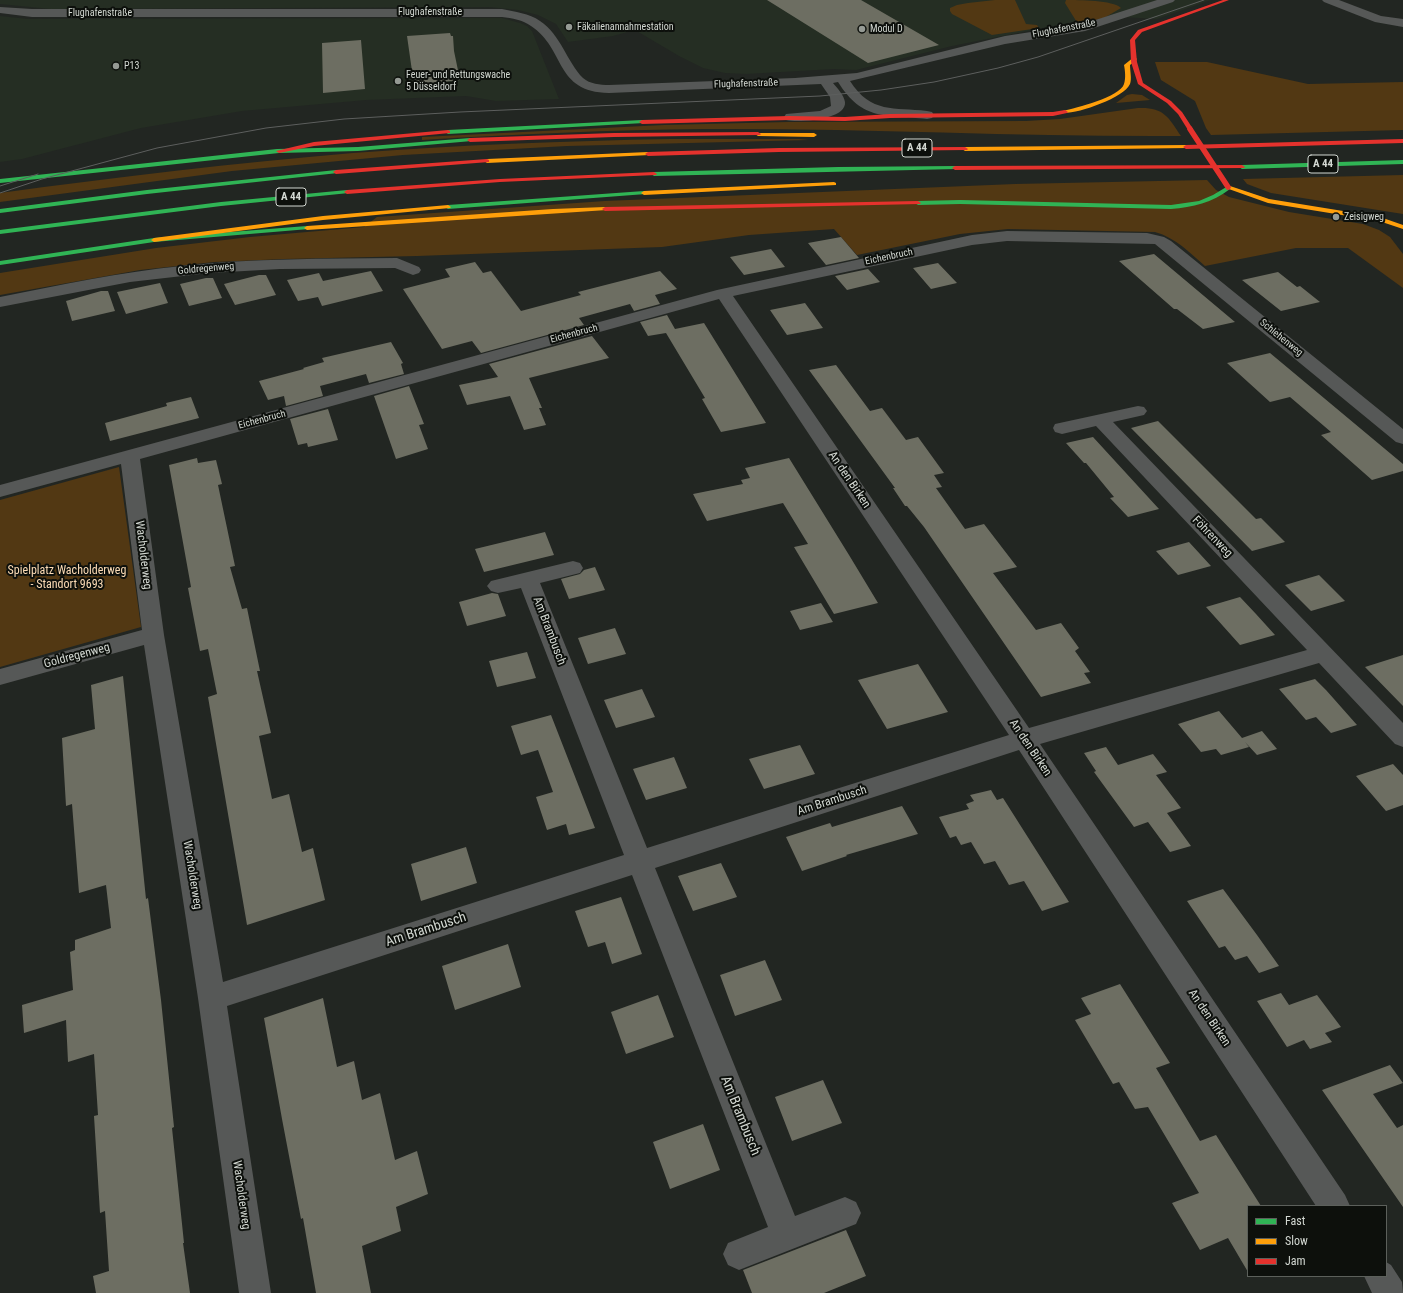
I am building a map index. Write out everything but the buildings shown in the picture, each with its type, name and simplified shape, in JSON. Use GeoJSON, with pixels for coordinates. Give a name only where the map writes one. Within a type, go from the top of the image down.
{"type":"FeatureCollection","features":[{"type":"Feature","properties":{"kind":"main road"},"geometry":{"type":"LineString","coordinates":[[1227,0],[1140,30],[1133,36],[1131,43],[1141,84],[1169,102],[1174,107],[1228,187],[1268,201],[1380,219],[1403,227]]}},
{"type":"Feature","properties":{"kind":"main road"},"geometry":{"type":"LineString","coordinates":[[1124,88],[1127,80],[1127,65],[1134,59]]}},
{"type":"Feature","properties":{"kind":"main road"},"geometry":{"type":"LineString","coordinates":[[0,181],[277,151],[314,144],[429,133],[600,123],[789,118],[845,119],[927,115],[1053,114],[1072,111],[1095,104],[1124,88],[1136,88],[1151,91]]}},
{"type":"Feature","properties":{"kind":"main road"},"geometry":{"type":"LineString","coordinates":[[277,151],[318,152],[494,139],[710,133],[821,135]]}},
{"type":"Feature","properties":{"kind":"main road"},"geometry":{"type":"LineString","coordinates":[[1018,139],[1234,138],[1272,145]]}},
{"type":"Feature","properties":{"kind":"main road","name":"A 44"},"geometry":{"type":"LineString","coordinates":[[0,211],[250,181],[420,165],[561,157],[831,148],[1093,148],[1403,141]]}},
{"type":"Feature","properties":{"kind":"main road","name":"A 44"},"geometry":{"type":"LineString","coordinates":[[0,232],[221,204],[419,185],[586,176],[838,168],[1244,166],[1403,162]]}},
{"type":"Feature","properties":{"kind":"main road"},"geometry":{"type":"LineString","coordinates":[[1025,177],[1122,167]]}},
{"type":"Feature","properties":{"kind":"main road"},"geometry":{"type":"LineString","coordinates":[[0,263],[301,220],[416,209],[614,195],[844,183]]}},
{"type":"Feature","properties":{"kind":"main road"},"geometry":{"type":"LineString","coordinates":[[154,240],[400,221],[530,213],[691,206],[960,202],[1162,207],[1189,206],[1205,203],[1217,197],[1228,187]]}},
{"type":"Feature","properties":{"kind":"street"},"geometry":{"type":"LineString","coordinates":[[1126,0],[1149,7]]}},
{"type":"Feature","properties":{"kind":"street","name":"Flughafenstraße"},"geometry":{"type":"LineString","coordinates":[[0,10],[32,13],[343,16],[489,12],[513,15],[532,21],[543,28],[578,80],[601,89],[825,80],[864,76],[1004,40],[1085,27],[1169,0]]}},
{"type":"Feature","properties":{"kind":"street"},"geometry":{"type":"LineString","coordinates":[[1328,0],[1379,19],[1403,23]]}},
{"type":"Feature","properties":{"kind":"street"},"geometry":{"type":"LineString","coordinates":[[842,79],[855,98],[869,107],[888,111],[927,115]]}},
{"type":"Feature","properties":{"kind":"street"},"geometry":{"type":"LineString","coordinates":[[789,118],[822,115],[836,111],[839,105],[838,101],[825,80]]}},
{"type":"Feature","properties":{"kind":"street","name":"Eichenbruch"},"geometry":{"type":"LineString","coordinates":[[0,491],[723,293],[940,247],[1007,236],[1147,238],[1159,240]]}},
{"type":"Feature","properties":{"kind":"street","name":"Schlehenweg"},"geometry":{"type":"LineString","coordinates":[[1159,240],[1166,244],[1403,438]]}},
{"type":"Feature","properties":{"kind":"street","name":"Goldregenweg"},"geometry":{"type":"LineString","coordinates":[[0,302],[140,276],[209,268],[276,265],[397,263],[413,270]]}},
{"type":"Feature","properties":{"kind":"street","name":"An den Birken"},"geometry":{"type":"LineString","coordinates":[[723,293],[1024,739],[1333,1205]]}},
{"type":"Feature","properties":{"kind":"street"},"geometry":{"type":"LineString","coordinates":[[1062,428],[1138,411]]}},
{"type":"Feature","properties":{"kind":"street","name":"Föhrenweg"},"geometry":{"type":"LineString","coordinates":[[1101,420],[1403,738]]}},
{"type":"Feature","properties":{"kind":"street","name":"Wacholderweg"},"geometry":{"type":"LineString","coordinates":[[130,456],[153,635],[212,998],[255,1293]]}},
{"type":"Feature","properties":{"kind":"street"},"geometry":{"type":"LineString","coordinates":[[498,586],[573,568]]}},
{"type":"Feature","properties":{"kind":"street","name":"Am Brambusch"},"geometry":{"type":"LineString","coordinates":[[528,579],[787,1235]]}},
{"type":"Feature","properties":{"kind":"street","name":"Goldregenweg"},"geometry":{"type":"LineString","coordinates":[[0,676],[153,635]]}},
{"type":"Feature","properties":{"kind":"street"},"geometry":{"type":"LineString","coordinates":[[1024,739],[1324,654]]}},
{"type":"Feature","properties":{"kind":"street","name":"Am Brambusch"},"geometry":{"type":"LineString","coordinates":[[212,998],[1024,739]]}},
{"type":"Feature","properties":{"kind":"street"},"geometry":{"type":"LineString","coordinates":[[739,1254],[845,1213]]}},
{"type":"Feature","properties":{"kind":"street"},"geometry":{"type":"LineString","coordinates":[[1381,1277],[1391,1293]]}},
{"type":"Feature","properties":{"kind":"shaded area"},"geometry":{"type":"Polygon","coordinates":[[[0,0],[1211,0],[1157,19],[1103,16],[952,46],[856,70],[834,69],[746,74],[725,73],[703,68],[679,56],[635,30],[613,36],[568,42],[556,24],[538,15],[518,10],[490,7],[51,9],[0,4],[0,0]]]}},
{"type":"Feature","properties":{"kind":"shaded area"},"geometry":{"type":"Polygon","coordinates":[[[0,16],[28,19],[502,18],[527,26],[532,31],[559,99],[496,101],[466,96],[366,100],[242,111],[141,128],[22,159],[0,162],[0,16]]]}},
{"type":"Feature","properties":{"kind":"green space"},"geometry":{"type":"Polygon","coordinates":[[[995,0],[1015,0],[1026,24],[1037,25],[1039,28],[992,35],[952,14],[950,11],[950,8],[957,5],[995,0]]]}},
{"type":"Feature","properties":{"kind":"green space"},"geometry":{"type":"Polygon","coordinates":[[[1066,0],[1087,0],[1111,3],[1121,8],[1104,18],[1078,24],[1065,3],[1066,0]]]}},
{"type":"Feature","properties":{"kind":"green space"},"geometry":{"type":"Polygon","coordinates":[[[1155,62],[1207,62],[1308,84],[1403,82],[1403,130],[1211,135],[1206,128],[1195,101],[1161,80],[1155,62]]]}},
{"type":"Feature","properties":{"kind":"green space"},"geometry":{"type":"Polygon","coordinates":[[[1127,95],[1142,95],[1150,100],[1116,103],[1127,95]]]}},
{"type":"Feature","properties":{"kind":"green space"},"geometry":{"type":"Polygon","coordinates":[[[1138,108],[1153,109],[1164,114],[1181,136],[704,129],[634,130],[422,140],[422,137],[664,125],[788,122],[1026,121],[1060,119],[1138,108]]]}},
{"type":"Feature","properties":{"kind":"green space"},"geometry":{"type":"Polygon","coordinates":[[[671,139],[809,140],[567,146],[403,155],[232,171],[0,202],[0,193],[88,181],[265,161],[393,150],[552,142],[671,139]]]}},
{"type":"Feature","properties":{"kind":"green space"},"geometry":{"type":"Polygon","coordinates":[[[1403,175],[1403,214],[1271,193],[1247,184],[1243,179],[1403,175]]]}},
{"type":"Feature","properties":{"kind":"green space"},"geometry":{"type":"Polygon","coordinates":[[[1207,180],[1216,190],[1229,197],[1289,212],[1363,224],[1379,230],[1390,237],[1403,254],[1403,288],[1348,248],[1296,248],[1205,266],[1176,242],[1155,232],[1008,229],[960,234],[857,255],[834,229],[749,235],[662,247],[214,262],[140,270],[0,295],[0,273],[156,248],[250,237],[364,227],[377,217],[605,201],[1015,184],[1207,180]]]}},
{"type":"Feature","properties":{"kind":"green space","name":"Spielplatz Wacholderweg - Standort 9693"},"geometry":{"type":"Polygon","coordinates":[[[119,467],[141,627],[0,667],[0,500],[119,467]]]}},
{"type":"Feature","properties":{"kind":"tram line"},"geometry":{"type":"LineString","coordinates":[[0,193],[42,179],[157,148],[266,128],[344,119],[460,112],[820,96],[881,90],[934,82],[998,68],[1038,57],[1204,0]]}},
{"type":"Feature","properties":{"kind":"tram line"},"geometry":{"type":"LineString","coordinates":[[0,186],[38,174]]}},
{"type":"Feature","properties":{"kind":"traffic: fast"},"geometry":{"type":"LineString","coordinates":[[448,132],[642,122]]}},
{"type":"Feature","properties":{"kind":"traffic: fast"},"geometry":{"type":"LineString","coordinates":[[277,151],[358,149],[470,140]]}},
{"type":"Feature","properties":{"kind":"traffic: fast"},"geometry":{"type":"LineString","coordinates":[[0,181],[279,151]]}},
{"type":"Feature","properties":{"kind":"traffic: fast"},"geometry":{"type":"LineString","coordinates":[[1242,167],[1403,162]]}},
{"type":"Feature","properties":{"kind":"traffic: fast"},"geometry":{"type":"LineString","coordinates":[[654,174],[838,169],[955,168]]}},
{"type":"Feature","properties":{"kind":"traffic: fast"},"geometry":{"type":"LineString","coordinates":[[0,211],[147,192],[336,172]]}},
{"type":"Feature","properties":{"kind":"traffic: fast"},"geometry":{"type":"LineString","coordinates":[[918,203],[960,202],[1171,207],[1208,200],[1222,193],[1228,188]]}},
{"type":"Feature","properties":{"kind":"traffic: fast"},"geometry":{"type":"LineString","coordinates":[[0,232],[221,204],[347,192]]}},
{"type":"Feature","properties":{"kind":"traffic: fast"},"geometry":{"type":"LineString","coordinates":[[448,207],[644,193]]}},
{"type":"Feature","properties":{"kind":"traffic: fast"},"geometry":{"type":"LineString","coordinates":[[0,263],[154,240],[307,228]]}},
{"type":"Feature","properties":{"kind":"traffic: slow"},"geometry":{"type":"LineString","coordinates":[[1065,112],[1079,109],[1117,94],[1127,84],[1127,65],[1134,59]]}},
{"type":"Feature","properties":{"kind":"traffic: slow"},"geometry":{"type":"LineString","coordinates":[[758,134],[814,135]]}},
{"type":"Feature","properties":{"kind":"traffic: slow"},"geometry":{"type":"LineString","coordinates":[[965,149],[1186,147]]}},
{"type":"Feature","properties":{"kind":"traffic: slow"},"geometry":{"type":"LineString","coordinates":[[487,161],[648,154]]}},
{"type":"Feature","properties":{"kind":"traffic: slow"},"geometry":{"type":"LineString","coordinates":[[644,193],[834,184]]}},
{"type":"Feature","properties":{"kind":"traffic: slow"},"geometry":{"type":"LineString","coordinates":[[1228,187],[1268,201],[1380,219],[1403,227]]}},
{"type":"Feature","properties":{"kind":"traffic: slow"},"geometry":{"type":"LineString","coordinates":[[154,240],[323,218],[448,207]]}},
{"type":"Feature","properties":{"kind":"traffic: slow"},"geometry":{"type":"LineString","coordinates":[[307,228],[553,211],[605,209]]}},
{"type":"Feature","properties":{"kind":"traffic: jam"},"geometry":{"type":"LineString","coordinates":[[1190,129],[1180,113],[1169,102],[1141,84],[1134,62],[1132,40],[1140,31],[1227,0]]}},
{"type":"Feature","properties":{"kind":"traffic: jam"},"geometry":{"type":"LineString","coordinates":[[789,118],[845,119],[890,116],[1053,114],[1065,112]]}},
{"type":"Feature","properties":{"kind":"traffic: jam"},"geometry":{"type":"LineString","coordinates":[[642,122],[789,118]]}},
{"type":"Feature","properties":{"kind":"traffic: jam"},"geometry":{"type":"LineString","coordinates":[[1190,129],[1228,187]]}},
{"type":"Feature","properties":{"kind":"traffic: jam"},"geometry":{"type":"LineString","coordinates":[[279,151],[314,144],[448,132]]}},
{"type":"Feature","properties":{"kind":"traffic: jam"},"geometry":{"type":"LineString","coordinates":[[470,140],[614,135],[758,134]]}},
{"type":"Feature","properties":{"kind":"traffic: jam"},"geometry":{"type":"LineString","coordinates":[[1186,147],[1403,141]]}},
{"type":"Feature","properties":{"kind":"traffic: jam"},"geometry":{"type":"LineString","coordinates":[[648,154],[779,150],[965,149]]}},
{"type":"Feature","properties":{"kind":"traffic: jam"},"geometry":{"type":"LineString","coordinates":[[336,172],[487,161]]}},
{"type":"Feature","properties":{"kind":"traffic: jam"},"geometry":{"type":"LineString","coordinates":[[955,168],[1242,167]]}},
{"type":"Feature","properties":{"kind":"traffic: jam"},"geometry":{"type":"LineString","coordinates":[[347,192],[500,180],[654,174]]}},
{"type":"Feature","properties":{"kind":"traffic: jam"},"geometry":{"type":"LineString","coordinates":[[605,209],[918,203]]}},
{"type":"Feature","properties":{"kind":"place","name":"Fäkalienannahmestation"},"geometry":{"type":"Point","coordinates":[569,27]}},
{"type":"Feature","properties":{"kind":"place","name":"Modul D"},"geometry":{"type":"Point","coordinates":[862,29]}},
{"type":"Feature","properties":{"kind":"place","name":"P13"},"geometry":{"type":"Point","coordinates":[116,66]}},
{"type":"Feature","properties":{"kind":"place","name":"Feuer- und Rettungswache 5 Düsseldorf"},"geometry":{"type":"Point","coordinates":[398,81]}},
{"type":"Feature","properties":{"kind":"place","name":"Zeisigweg"},"geometry":{"type":"Point","coordinates":[1336,217]}}]}
